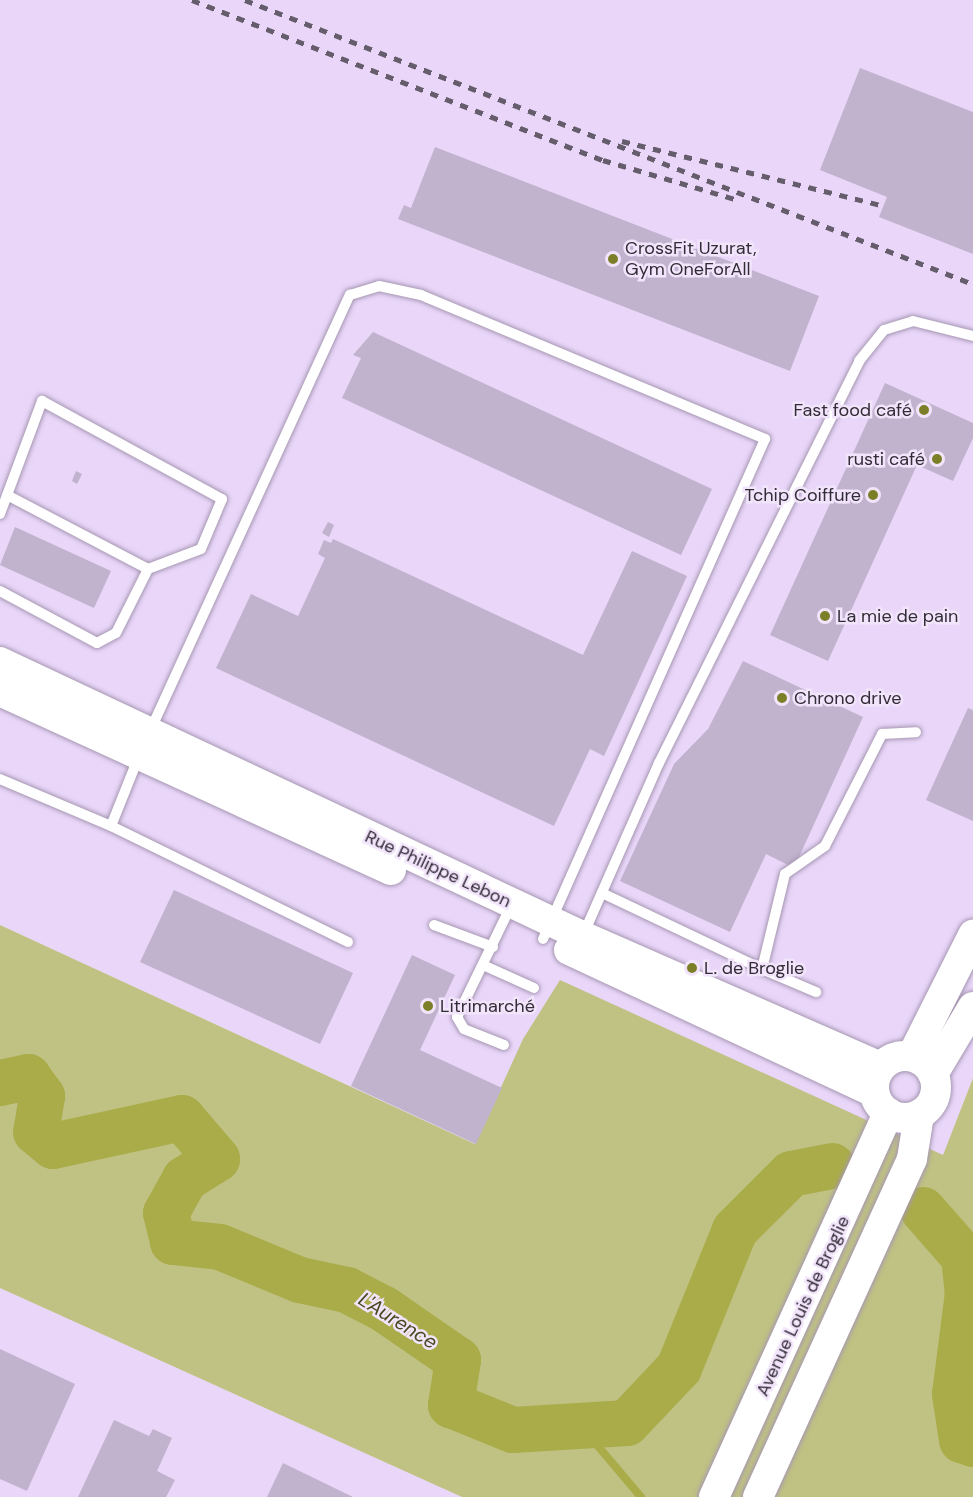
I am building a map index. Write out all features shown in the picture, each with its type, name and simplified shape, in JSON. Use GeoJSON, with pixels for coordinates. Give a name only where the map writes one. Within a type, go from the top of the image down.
{"type":"FeatureCollection","features":[{"type":"Feature","properties":{"kind":"main road","name":"Rue Philippe Lebon"},"geometry":{"type":"LineString","coordinates":[[0,662],[144,746],[504,924],[548,930],[881,1091]]}},
{"type":"Feature","properties":{"kind":"main road","name":"Rue Philippe Lebon"},"geometry":{"type":"LineString","coordinates":[[0,690],[144,746]]}},
{"type":"Feature","properties":{"kind":"main road"},"geometry":{"type":"LineString","coordinates":[[923,1065],[895,1057],[881,1091],[901,1118],[919,1115],[933,1102],[923,1065],[973,935]]}},
{"type":"Feature","properties":{"kind":"main road"},"geometry":{"type":"LineString","coordinates":[[923,1065],[973,1007]]}},
{"type":"Feature","properties":{"kind":"main road","name":"Avenue Louis de Broglie"},"geometry":{"type":"LineString","coordinates":[[714,1497],[881,1091]]}},
{"type":"Feature","properties":{"kind":"main road"},"geometry":{"type":"LineString","coordinates":[[758,1497],[912,1159],[919,1115]]}},
{"type":"Feature","properties":{"kind":"lane"},"geometry":{"type":"LineString","coordinates":[[111,826],[144,746],[350,295],[379,286],[421,295],[765,440],[548,930]]}},
{"type":"Feature","properties":{"kind":"lane"},"geometry":{"type":"LineString","coordinates":[[579,945],[659,763],[859,361],[884,330],[913,321],[973,336]]}},
{"type":"Feature","properties":{"kind":"lane"},"geometry":{"type":"LineString","coordinates":[[0,514],[42,401],[222,499],[201,549],[148,569],[116,633],[96,643],[0,591]]}},
{"type":"Feature","properties":{"kind":"lane"},"geometry":{"type":"LineString","coordinates":[[7,495],[148,569]]}},
{"type":"Feature","properties":{"kind":"lane"},"geometry":{"type":"LineString","coordinates":[[762,969],[785,874],[825,846],[882,734],[916,732]]}},
{"type":"Feature","properties":{"kind":"lane"},"geometry":{"type":"LineString","coordinates":[[0,779],[111,826],[348,942]]}},
{"type":"Feature","properties":{"kind":"lane"},"geometry":{"type":"LineString","coordinates":[[602,893],[816,992]]}},
{"type":"Feature","properties":{"kind":"lane"},"geometry":{"type":"LineString","coordinates":[[434,925],[504,924],[483,965],[458,1024],[504,1046]]}},
{"type":"Feature","properties":{"kind":"lane"},"geometry":{"type":"LineString","coordinates":[[483,965],[534,988]]}},
{"type":"Feature","properties":{"kind":"shaded area"},"geometry":{"type":"Polygon","coordinates":[[[0,0],[973,0],[973,1078],[943,1155],[523,1039],[476,1144],[0,925],[0,0]]]}},
{"type":"Feature","properties":{"kind":"shaded area"},"geometry":{"type":"Polygon","coordinates":[[[0,1288],[462,1497],[0,1497],[0,1288]]]}},
{"type":"Feature","properties":{"kind":"green space"},"geometry":{"type":"Polygon","coordinates":[[[0,925],[475,1144],[523,1039],[560,980],[943,1155],[973,1078],[973,1497],[462,1497],[0,1288],[0,925]]]}},
{"type":"Feature","properties":{"kind":"building"},"geometry":{"type":"Polygon","coordinates":[[[860,68],[973,112],[973,254],[879,217],[887,197],[820,170],[860,68]]]}},
{"type":"Feature","properties":{"kind":"building","name":"CrossFit Uzurat, Gym OneForAll"},"geometry":{"type":"Polygon","coordinates":[[[435,147],[819,296],[790,371],[398,219],[404,205],[411,208],[435,147]]]}},
{"type":"Feature","properties":{"kind":"building"},"geometry":{"type":"Polygon","coordinates":[[[373,332],[712,489],[681,555],[342,398],[361,358],[353,355],[373,332]]]}},
{"type":"Feature","properties":{"kind":"building"},"geometry":{"type":"Polygon","coordinates":[[[885,383],[973,423],[973,438],[953,481],[917,465],[828,661],[770,635],[885,383]]]}},
{"type":"Feature","properties":{"kind":"building"},"geometry":{"type":"Polygon","coordinates":[[[76,471],[82,474],[77,484],[72,481],[76,471]]]}},
{"type":"Feature","properties":{"kind":"building"},"geometry":{"type":"Polygon","coordinates":[[[328,522],[334,525],[329,537],[322,533],[328,522]]]}},
{"type":"Feature","properties":{"kind":"building"},"geometry":{"type":"Polygon","coordinates":[[[15,527],[111,571],[94,608],[0,565],[15,527]]]}},
{"type":"Feature","properties":{"kind":"building"},"geometry":{"type":"Polygon","coordinates":[[[333,539],[583,655],[632,551],[687,576],[604,756],[590,749],[554,826],[216,668],[251,594],[298,616],[325,558],[318,554],[324,540],[331,543],[333,539]]]}},
{"type":"Feature","properties":{"kind":"building"},"geometry":{"type":"Polygon","coordinates":[[[743,661],[863,717],[794,868],[766,854],[730,932],[620,881],[674,764],[708,729],[743,661]]]}},
{"type":"Feature","properties":{"kind":"building"},"geometry":{"type":"Polygon","coordinates":[[[968,708],[973,710],[973,821],[926,800],[968,708]]]}},
{"type":"Feature","properties":{"kind":"building"},"geometry":{"type":"Polygon","coordinates":[[[174,890],[353,973],[320,1044],[140,962],[174,890]]]}},
{"type":"Feature","properties":{"kind":"building"},"geometry":{"type":"Polygon","coordinates":[[[412,955],[455,975],[420,1050],[502,1088],[476,1144],[351,1086],[412,955]]]}},
{"type":"Feature","properties":{"kind":"building"},"geometry":{"type":"Polygon","coordinates":[[[0,1349],[75,1384],[27,1491],[0,1479],[0,1349]]]}},
{"type":"Feature","properties":{"kind":"building"},"geometry":{"type":"Polygon","coordinates":[[[114,1420],[149,1436],[153,1429],[172,1438],[157,1471],[175,1480],[166,1497],[78,1497],[114,1420]]]}},
{"type":"Feature","properties":{"kind":"building"},"geometry":{"type":"Polygon","coordinates":[[[283,1463],[353,1497],[267,1497],[283,1463]]]}},
{"type":"Feature","properties":{"kind":"waterway","name":"L'Aurence"},"geometry":{"type":"LineString","coordinates":[[0,1083],[28,1077],[42,1096],[36,1132],[53,1146],[182,1118],[217,1159],[185,1179],[166,1213],[173,1242],[220,1247],[300,1280],[347,1290],[384,1309],[458,1360],[451,1405],[513,1430],[627,1423],[679,1368],[735,1230],[791,1174],[832,1166]]}},
{"type":"Feature","properties":{"kind":"waterway","name":"L'Aurence"},"geometry":{"type":"LineString","coordinates":[[923,1210],[964,1257],[968,1293],[955,1394],[962,1440],[973,1444]]}},
{"type":"Feature","properties":{"kind":"waterway"},"geometry":{"type":"LineString","coordinates":[[581,1426],[641,1497]]}},
{"type":"Feature","properties":{"kind":"railway"},"geometry":{"type":"LineString","coordinates":[[192,0],[603,160],[735,199]]}},
{"type":"Feature","properties":{"kind":"railway"},"geometry":{"type":"LineString","coordinates":[[245,0],[973,284]]}},
{"type":"Feature","properties":{"kind":"railway"},"geometry":{"type":"LineString","coordinates":[[622,141],[881,205]]}},
{"type":"Feature","properties":{"kind":"place","name":"CrossFit Uzurat, Gym OneForAll"},"geometry":{"type":"Point","coordinates":[613,259]}},
{"type":"Feature","properties":{"kind":"place","name":"Fast food café"},"geometry":{"type":"Point","coordinates":[924,410]}},
{"type":"Feature","properties":{"kind":"place","name":"rusti café"},"geometry":{"type":"Point","coordinates":[937,459]}},
{"type":"Feature","properties":{"kind":"place","name":"Tchip Coiffure"},"geometry":{"type":"Point","coordinates":[873,495]}},
{"type":"Feature","properties":{"kind":"place","name":"La mie de pain"},"geometry":{"type":"Point","coordinates":[825,616]}},
{"type":"Feature","properties":{"kind":"place","name":"Chrono drive"},"geometry":{"type":"Point","coordinates":[782,698]}},
{"type":"Feature","properties":{"kind":"place","name":"L. de Broglie"},"geometry":{"type":"Point","coordinates":[692,968]}},
{"type":"Feature","properties":{"kind":"place","name":"Litrimarché"},"geometry":{"type":"Point","coordinates":[428,1006]}}]}
